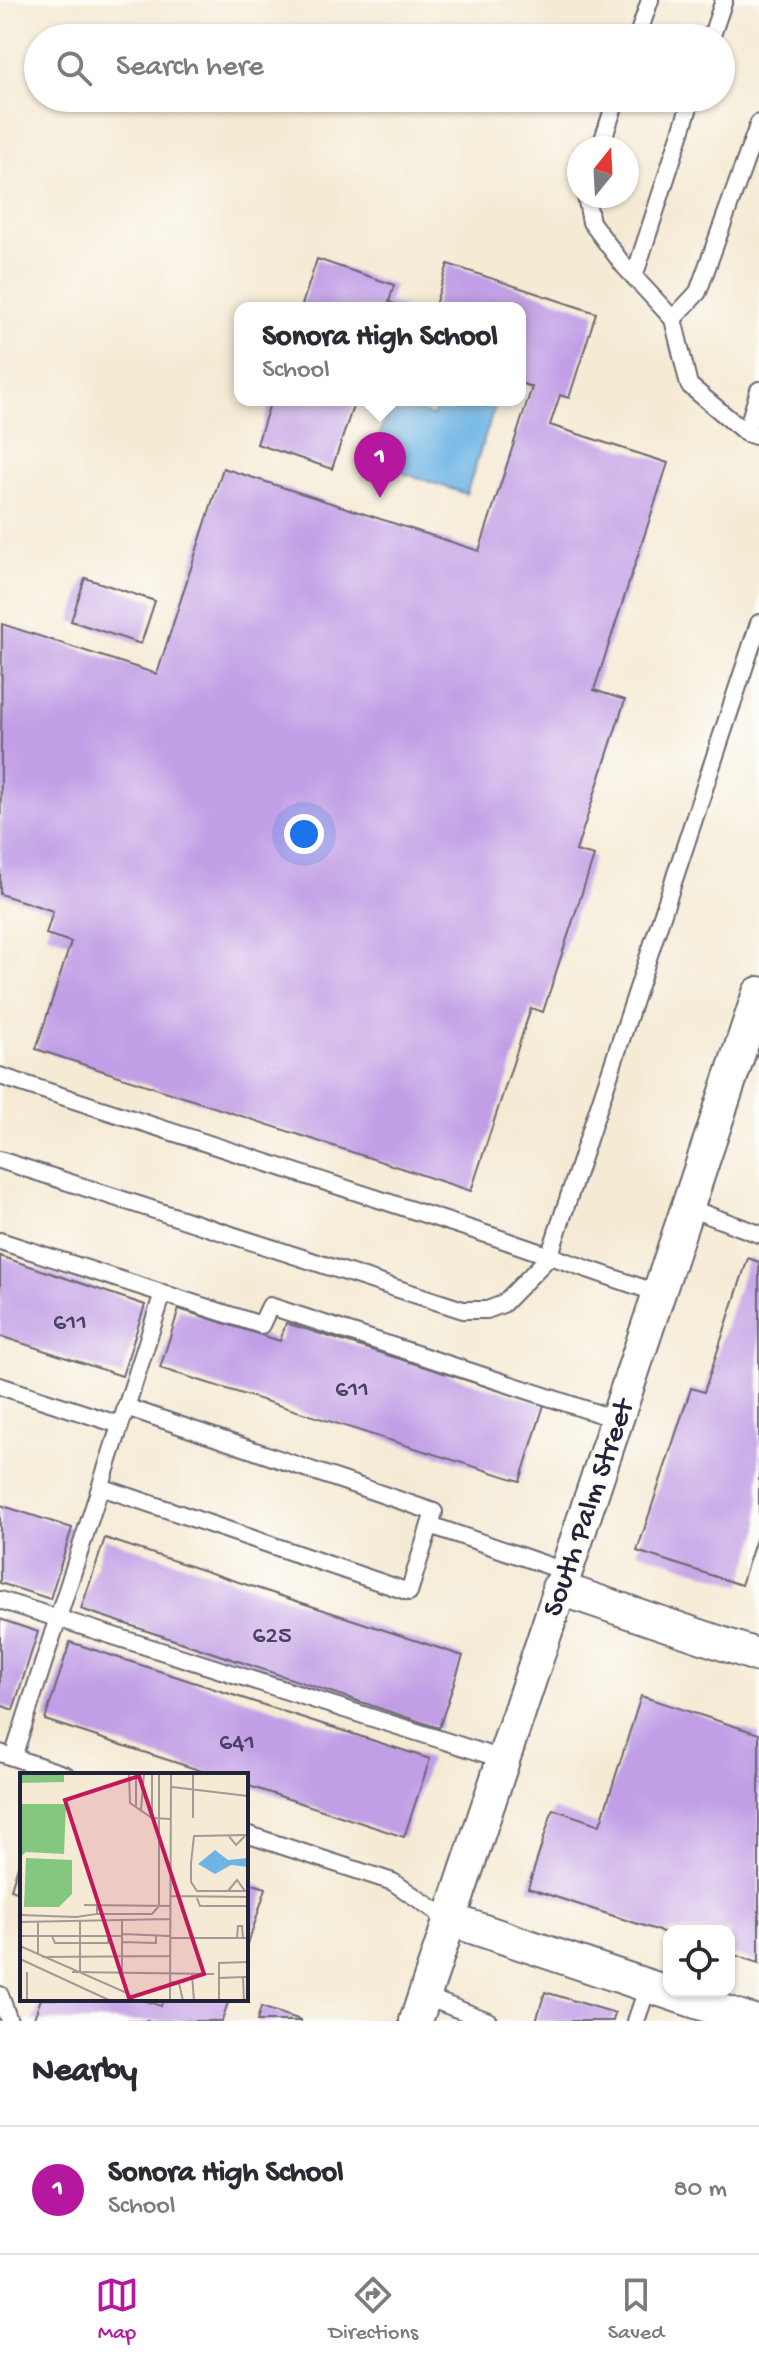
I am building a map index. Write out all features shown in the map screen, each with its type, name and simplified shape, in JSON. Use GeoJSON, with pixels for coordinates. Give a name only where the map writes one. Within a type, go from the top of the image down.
{"type":"FeatureCollection","features":[{"type":"Feature","properties":{"kind":"street","name":"South Palm Street"},"geometry":{"type":"LineString","coordinates":[[420,2008],[759,993]]}},
{"type":"Feature","properties":{"kind":"street"},"geometry":{"type":"LineString","coordinates":[[561,1579],[759,1656]]}},
{"type":"Feature","properties":{"kind":"street"},"geometry":{"type":"LineString","coordinates":[[448,1919],[753,2021]]}},
{"type":"Feature","properties":{"kind":"lane"},"geometry":{"type":"LineString","coordinates":[[642,24],[650,0]]}},
{"type":"Feature","properties":{"kind":"lane"},"geometry":{"type":"LineString","coordinates":[[716,24],[724,0]]}},
{"type":"Feature","properties":{"kind":"lane"},"geometry":{"type":"LineString","coordinates":[[604,136],[612,112]]}},
{"type":"Feature","properties":{"kind":"lane"},"geometry":{"type":"LineString","coordinates":[[634,277],[687,112]]}},
{"type":"Feature","properties":{"kind":"lane"},"geometry":{"type":"LineString","coordinates":[[673,319],[698,292],[759,123]]}},
{"type":"Feature","properties":{"kind":"lane"},"geometry":{"type":"LineString","coordinates":[[588,208],[591,222],[634,277],[673,319],[689,385],[753,435]]}},
{"type":"Feature","properties":{"kind":"lane"},"geometry":{"type":"LineString","coordinates":[[753,435],[759,390]]}},
{"type":"Feature","properties":{"kind":"lane"},"geometry":{"type":"LineString","coordinates":[[0,1160],[463,1310],[487,1310],[503,1304],[549,1257],[759,623]]}},
{"type":"Feature","properties":{"kind":"lane"},"geometry":{"type":"LineString","coordinates":[[0,1076],[657,1293]]}},
{"type":"Feature","properties":{"kind":"lane"},"geometry":{"type":"LineString","coordinates":[[686,1207],[759,1234]]}},
{"type":"Feature","properties":{"kind":"lane"},"geometry":{"type":"LineString","coordinates":[[0,1241],[261,1325],[270,1306],[615,1419]]}},
{"type":"Feature","properties":{"kind":"lane"},"geometry":{"type":"LineString","coordinates":[[60,1773],[6,1755],[59,1618],[163,1293]]}},
{"type":"Feature","properties":{"kind":"lane"},"geometry":{"type":"LineString","coordinates":[[0,1387],[120,1425]]}},
{"type":"Feature","properties":{"kind":"lane"},"geometry":{"type":"LineString","coordinates":[[101,1487],[409,1592],[434,1512],[126,1407]]}},
{"type":"Feature","properties":{"kind":"lane"},"geometry":{"type":"LineString","coordinates":[[430,1525],[561,1579]]}},
{"type":"Feature","properties":{"kind":"lane"},"geometry":{"type":"LineString","coordinates":[[0,1600],[502,1759]]}},
{"type":"Feature","properties":{"kind":"lane"},"geometry":{"type":"LineString","coordinates":[[248,1835],[393,1882],[448,1919]]}},
{"type":"Feature","properties":{"kind":"lane"},"geometry":{"type":"LineString","coordinates":[[636,2021],[648,1986]]}},
{"type":"Feature","properties":{"kind":"lane"},"geometry":{"type":"LineString","coordinates":[[0,1995],[9,2021]]}},
{"type":"Feature","properties":{"kind":"lane"},"geometry":{"type":"LineString","coordinates":[[420,2008],[488,2021]]}},
{"type":"Feature","properties":{"kind":"water"},"geometry":{"type":"Polygon","coordinates":[[[389,406],[400,406],[433,416],[437,406],[495,406],[466,494],[371,462],[389,406]]]}},
{"type":"Feature","properties":{"kind":"building"},"geometry":{"type":"Polygon","coordinates":[[[317,259],[394,285],[389,302],[303,302],[317,259]]]}},
{"type":"Feature","properties":{"kind":"building"},"geometry":{"type":"Polygon","coordinates":[[[448,264],[596,313],[569,398],[560,395],[550,425],[668,463],[594,690],[625,700],[576,851],[594,856],[543,1012],[531,1008],[471,1191],[36,1049],[71,942],[46,934],[53,911],[0,894],[2,624],[157,674],[223,468],[479,551],[532,387],[526,385],[526,302],[436,302],[448,264]]]}},
{"type":"Feature","properties":{"kind":"building"},"geometry":{"type":"Polygon","coordinates":[[[269,406],[353,406],[332,469],[257,444],[269,406]]]}},
{"type":"Feature","properties":{"kind":"building"},"geometry":{"type":"Polygon","coordinates":[[[85,578],[155,601],[141,644],[71,621],[85,578]]]}},
{"type":"Feature","properties":{"kind":"building"},"geometry":{"type":"Polygon","coordinates":[[[0,1256],[145,1305],[122,1376],[0,1336],[0,1256]]]}},
{"type":"Feature","properties":{"kind":"building"},"geometry":{"type":"Polygon","coordinates":[[[748,1258],[759,1262],[759,1530],[741,1585],[637,1551],[691,1388],[704,1392],[748,1258]]]}},
{"type":"Feature","properties":{"kind":"building"},"geometry":{"type":"Polygon","coordinates":[[[179,1309],[280,1341],[286,1323],[544,1405],[520,1481],[160,1368],[179,1309]]]}},
{"type":"Feature","properties":{"kind":"building"},"geometry":{"type":"Polygon","coordinates":[[[0,1505],[72,1528],[50,1599],[0,1583],[0,1505]]]}},
{"type":"Feature","properties":{"kind":"building"},"geometry":{"type":"Polygon","coordinates":[[[105,1538],[463,1656],[439,1728],[81,1609],[105,1538]]]}},
{"type":"Feature","properties":{"kind":"building"},"geometry":{"type":"Polygon","coordinates":[[[0,1619],[38,1632],[13,1710],[0,1705],[0,1619]]]}},
{"type":"Feature","properties":{"kind":"building"},"geometry":{"type":"Polygon","coordinates":[[[70,1642],[430,1759],[404,1837],[248,1786],[248,1773],[208,1773],[45,1720],[70,1642]]]}},
{"type":"Feature","properties":{"kind":"building"},"geometry":{"type":"Polygon","coordinates":[[[641,1696],[759,1734],[759,1963],[735,1955],[735,1925],[663,1925],[663,1932],[528,1888],[553,1809],[600,1825],[641,1696]]]}},
{"type":"Feature","properties":{"kind":"building"},"geometry":{"type":"Polygon","coordinates":[[[20,1860],[20,1892],[11,1889],[20,1860]]]}},
{"type":"Feature","properties":{"kind":"building"},"geometry":{"type":"Polygon","coordinates":[[[248,1883],[266,1888],[248,1944],[248,1883]]]}},
{"type":"Feature","properties":{"kind":"building"},"geometry":{"type":"Polygon","coordinates":[[[545,1992],[615,2013],[613,2021],[536,2021],[545,1992]]]}},
{"type":"Feature","properties":{"kind":"building"},"geometry":{"type":"Polygon","coordinates":[[[40,2001],[146,2001],[161,2006],[162,2001],[228,2001],[222,2021],[33,2021],[40,2001]]]}},
{"type":"Feature","properties":{"kind":"building"},"geometry":{"type":"Polygon","coordinates":[[[261,2007],[301,2020],[301,2021],[257,2021],[261,2007]]]}},
{"type":"Feature","properties":{"kind":"place","name":"Sonora High School"},"geometry":{"type":"Point","coordinates":[380,498]}}]}
